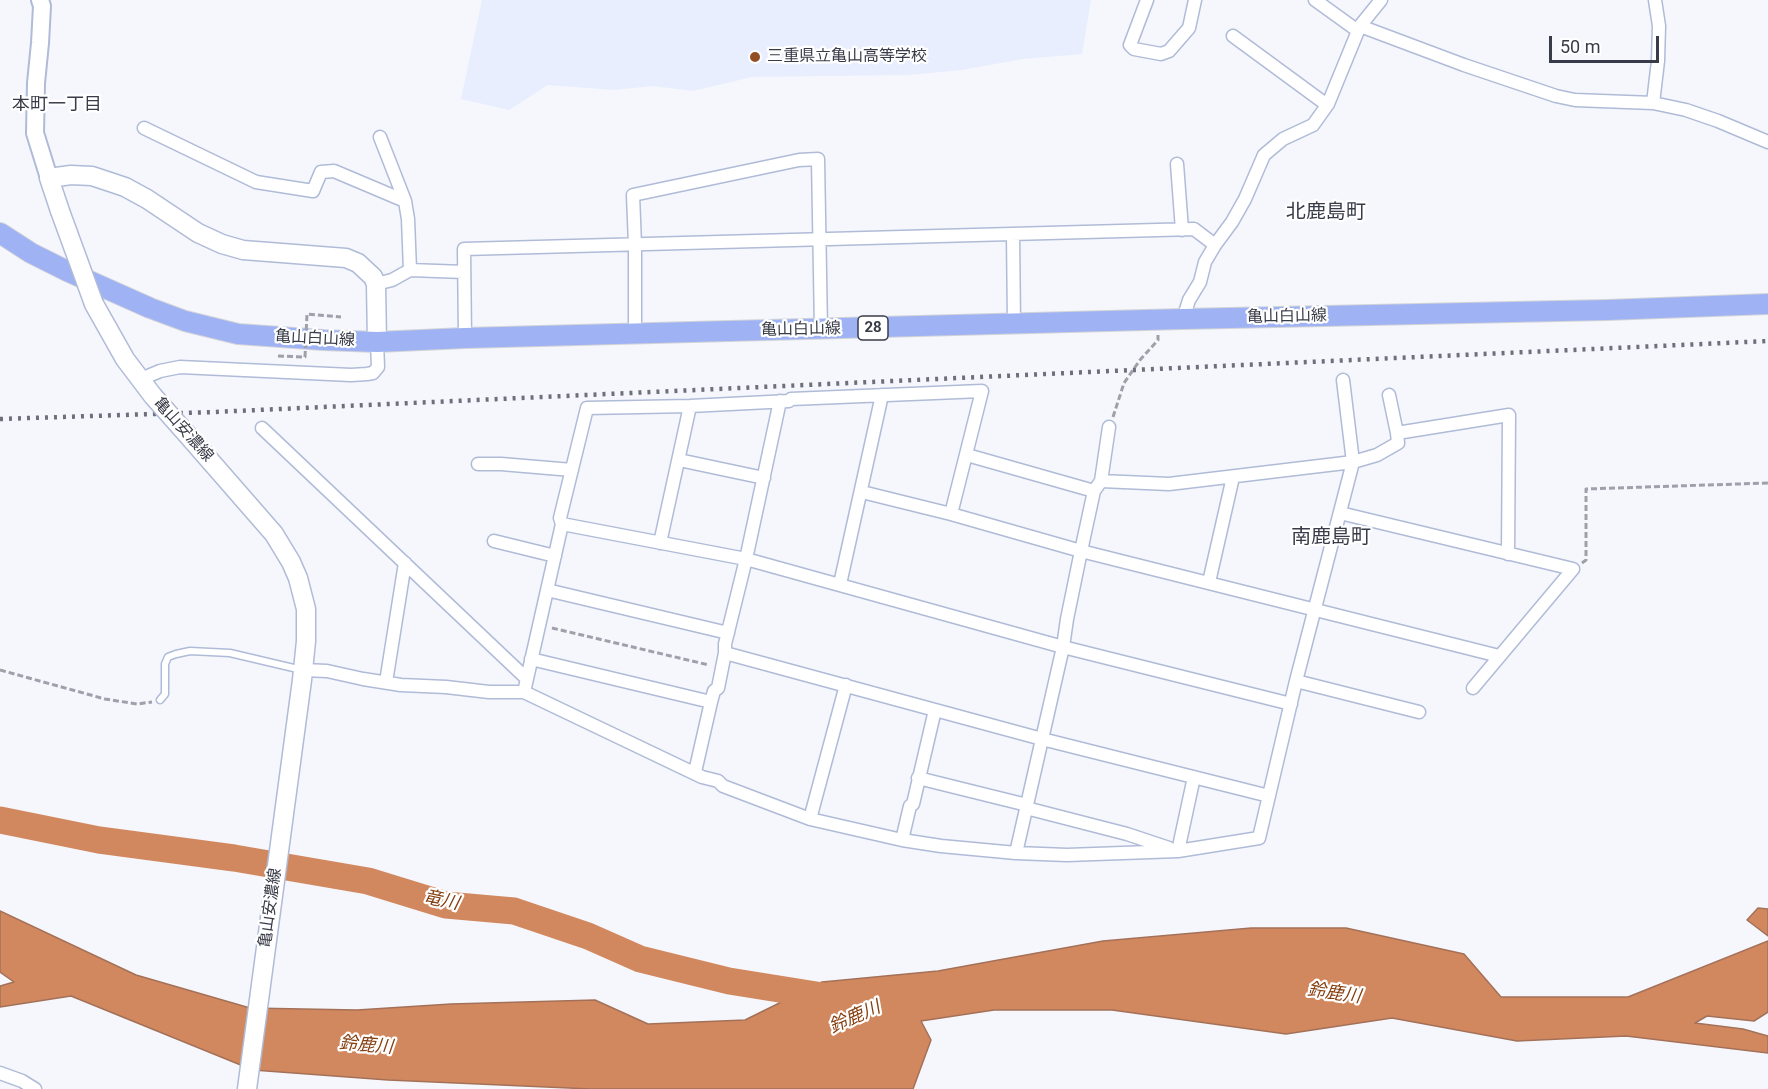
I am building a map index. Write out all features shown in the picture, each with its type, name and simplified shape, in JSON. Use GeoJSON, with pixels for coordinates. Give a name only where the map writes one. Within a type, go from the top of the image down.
{"type":"FeatureCollection","features":[{"type":"Feature","properties":{"kind":"main road"},"geometry":{"type":"LineString","coordinates":[[49,178],[71,175],[92,176],[110,182],[147,199],[198,233],[222,244],[243,250],[346,258],[358,263],[373,277],[376,284],[377,342]]}},
{"type":"Feature","properties":{"kind":"main road","name":"亀山安濃線"},"geometry":{"type":"LineString","coordinates":[[49,178],[94,304],[125,359],[153,396],[274,534],[291,562],[303,594],[306,609],[306,640],[247,1089]]}},
{"type":"Feature","properties":{"kind":"main road","name":"亀山白山線"},"geometry":{"type":"LineString","coordinates":[[0,233],[67,272],[185,321],[238,334],[377,342],[1768,304]]}},
{"type":"Feature","properties":{"kind":"street"},"geometry":{"type":"LineString","coordinates":[[40,0],[42,6],[41,34],[36,83],[35,133],[49,178]]}},
{"type":"Feature","properties":{"kind":"street"},"geometry":{"type":"LineString","coordinates":[[1147,0],[1130,45],[1134,49],[1161,54],[1169,51],[1189,28],[1195,0]]}},
{"type":"Feature","properties":{"kind":"street"},"geometry":{"type":"LineString","coordinates":[[1315,0],[1359,29],[1556,96],[1575,100],[1653,103],[1686,110],[1768,142]]}},
{"type":"Feature","properties":{"kind":"street"},"geometry":{"type":"LineString","coordinates":[[1183,319],[1189,300],[1200,282],[1205,262],[1241,206],[1264,155],[1282,139],[1313,125],[1327,105],[1359,29],[1381,0]]}},
{"type":"Feature","properties":{"kind":"street"},"geometry":{"type":"LineString","coordinates":[[1653,103],[1659,37],[1655,0]]}},
{"type":"Feature","properties":{"kind":"street"},"geometry":{"type":"LineString","coordinates":[[1233,36],[1327,105]]}},
{"type":"Feature","properties":{"kind":"street"},"geometry":{"type":"LineString","coordinates":[[144,128],[256,182],[313,191],[321,172],[334,171],[405,201]]}},
{"type":"Feature","properties":{"kind":"street"},"geometry":{"type":"LineString","coordinates":[[380,137],[405,201],[410,270]]}},
{"type":"Feature","properties":{"kind":"street"},"geometry":{"type":"LineString","coordinates":[[635,334],[633,195],[799,160],[818,159],[821,330]]}},
{"type":"Feature","properties":{"kind":"street"},"geometry":{"type":"LineString","coordinates":[[1177,164],[1182,230]]}},
{"type":"Feature","properties":{"kind":"street"},"geometry":{"type":"LineString","coordinates":[[465,338],[464,249],[1194,229],[1215,245]]}},
{"type":"Feature","properties":{"kind":"street"},"geometry":{"type":"LineString","coordinates":[[1013,234],[1014,324]]}},
{"type":"Feature","properties":{"kind":"street"},"geometry":{"type":"LineString","coordinates":[[376,284],[392,280],[410,270],[464,272]]}},
{"type":"Feature","properties":{"kind":"street"},"geometry":{"type":"LineString","coordinates":[[141,380],[160,371],[180,367],[368,374],[374,373],[378,367],[377,342]]}},
{"type":"Feature","properties":{"kind":"street"},"geometry":{"type":"LineString","coordinates":[[302,675],[327,671],[363,680],[489,692],[524,692],[702,777],[718,781],[723,786],[810,819],[902,840],[1016,853],[1067,855],[1178,851],[1259,838],[1296,681],[1353,462],[1343,380]]}},
{"type":"Feature","properties":{"kind":"street"},"geometry":{"type":"LineString","coordinates":[[524,692],[562,524],[560,518],[587,408],[690,406],[791,399],[982,391],[951,514]]}},
{"type":"Feature","properties":{"kind":"street"},"geometry":{"type":"LineString","coordinates":[[967,454],[1097,486],[1170,484],[1353,462],[1377,455],[1398,443],[1389,395]]}},
{"type":"Feature","properties":{"kind":"street"},"geometry":{"type":"LineString","coordinates":[[840,584],[882,396]]}},
{"type":"Feature","properties":{"kind":"street"},"geometry":{"type":"LineString","coordinates":[[695,772],[714,691],[718,688],[728,633],[780,401]]}},
{"type":"Feature","properties":{"kind":"street"},"geometry":{"type":"LineString","coordinates":[[660,543],[690,406]]}},
{"type":"Feature","properties":{"kind":"street"},"geometry":{"type":"LineString","coordinates":[[1397,433],[1509,415],[1508,554]]}},
{"type":"Feature","properties":{"kind":"street"},"geometry":{"type":"LineString","coordinates":[[1016,853],[1063,647],[1081,551],[1109,427]]}},
{"type":"Feature","properties":{"kind":"street"},"geometry":{"type":"LineString","coordinates":[[262,428],[527,679]]}},
{"type":"Feature","properties":{"kind":"street"},"geometry":{"type":"LineString","coordinates":[[679,460],[764,478]]}},
{"type":"Feature","properties":{"kind":"street"},"geometry":{"type":"LineString","coordinates":[[478,464],[572,470]]}},
{"type":"Feature","properties":{"kind":"street"},"geometry":{"type":"LineString","coordinates":[[1209,582],[1233,477]]}},
{"type":"Feature","properties":{"kind":"street"},"geometry":{"type":"LineString","coordinates":[[862,492],[951,514],[1081,551],[1499,656]]}},
{"type":"Feature","properties":{"kind":"street"},"geometry":{"type":"LineString","coordinates":[[1340,513],[1573,569],[1473,688]]}},
{"type":"Feature","properties":{"kind":"street"},"geometry":{"type":"LineString","coordinates":[[562,524],[746,559],[1063,647],[1291,704]]}},
{"type":"Feature","properties":{"kind":"street"},"geometry":{"type":"LineString","coordinates":[[494,541],[555,556]]}},
{"type":"Feature","properties":{"kind":"street"},"geometry":{"type":"LineString","coordinates":[[386,682],[405,563]]}},
{"type":"Feature","properties":{"kind":"street"},"geometry":{"type":"LineString","coordinates":[[547,590],[728,633]]}},
{"type":"Feature","properties":{"kind":"street"},"geometry":{"type":"LineString","coordinates":[[725,653],[1269,796]]}},
{"type":"Feature","properties":{"kind":"street"},"geometry":{"type":"LineString","coordinates":[[531,659],[711,702]]}},
{"type":"Feature","properties":{"kind":"street"},"geometry":{"type":"LineString","coordinates":[[1296,681],[1419,712]]}},
{"type":"Feature","properties":{"kind":"street"},"geometry":{"type":"LineString","coordinates":[[810,819],[846,685]]}},
{"type":"Feature","properties":{"kind":"street"},"geometry":{"type":"LineString","coordinates":[[902,840],[935,710]]}},
{"type":"Feature","properties":{"kind":"street"},"geometry":{"type":"LineString","coordinates":[[1178,851],[1194,777]]}},
{"type":"Feature","properties":{"kind":"street"},"geometry":{"type":"LineString","coordinates":[[918,778],[1127,834],[1178,851]]}},
{"type":"Feature","properties":{"kind":"street"},"geometry":{"type":"LineString","coordinates":[[0,1073],[22,1081],[35,1089]]}},
{"type":"Feature","properties":{"kind":"lane"},"geometry":{"type":"LineString","coordinates":[[160,700],[165,694],[165,664],[168,657],[190,651],[230,653],[302,675]]}},
{"type":"Feature","properties":{"kind":"path"},"geometry":{"type":"LineString","coordinates":[[278,356],[305,357],[307,314],[341,317]]}},
{"type":"Feature","properties":{"kind":"path"},"geometry":{"type":"LineString","coordinates":[[1109,427],[1125,383],[1140,360],[1158,340],[1158,321]]}},
{"type":"Feature","properties":{"kind":"path"},"geometry":{"type":"LineString","coordinates":[[1573,569],[1586,560],[1586,489],[1768,483]]}},
{"type":"Feature","properties":{"kind":"path"},"geometry":{"type":"LineString","coordinates":[[539,625],[722,668]]}},
{"type":"Feature","properties":{"kind":"path"},"geometry":{"type":"LineString","coordinates":[[0,670],[105,699],[136,704],[160,700]]}},
{"type":"Feature","properties":{"kind":"shaded area","name":"三重県立亀山高等学校"},"geometry":{"type":"Polygon","coordinates":[[[482,0],[1091,0],[1082,54],[1023,59],[962,70],[909,75],[752,77],[693,91],[653,86],[614,90],[548,85],[509,110],[461,99],[482,0]]]}},
{"type":"Feature","properties":{"kind":"water"},"geometry":{"type":"Polygon","coordinates":[[[1758,908],[1768,909],[1768,936],[1747,920],[1758,908]]]}},
{"type":"Feature","properties":{"kind":"water","name":"鈴鹿川"},"geometry":{"type":"Polygon","coordinates":[[[0,911],[136,975],[250,1008],[357,1010],[451,1004],[595,1000],[648,1024],[745,1020],[822,982],[938,971],[1103,941],[1251,928],[1346,928],[1464,954],[1501,997],[1628,997],[1768,941],[1768,1012],[1754,1021],[1707,1016],[1695,1023],[1743,1029],[1768,1036],[1768,1053],[1626,1036],[1517,1041],[1392,1018],[1286,1034],[1112,1010],[994,1010],[921,1021],[931,1040],[913,1089],[591,1089],[388,1080],[253,1070],[71,996],[0,1007],[0,986],[14,982],[0,972],[0,911]]]}},
{"type":"Feature","properties":{"kind":"waterway","name":"竜川"},"geometry":{"type":"LineString","coordinates":[[0,820],[99,840],[234,858],[368,881],[446,905],[514,911],[588,936],[640,959],[729,981],[835,998]]}},
{"type":"Feature","properties":{"kind":"railway"},"geometry":{"type":"LineString","coordinates":[[0,419],[214,412],[1768,341]]}},
{"type":"Feature","properties":{"kind":"place","name":"三重県立亀山高等学校"},"geometry":{"type":"Point","coordinates":[755,57]}},
{"type":"Feature","properties":{"kind":"district","name":"本町一丁目"},"geometry":{"type":"Point","coordinates":[57,105]}},
{"type":"Feature","properties":{"kind":"district","name":"北鹿島町"},"geometry":{"type":"Point","coordinates":[1326,213]}},
{"type":"Feature","properties":{"kind":"district","name":"南鹿島町"},"geometry":{"type":"Point","coordinates":[1331,538]}}]}
